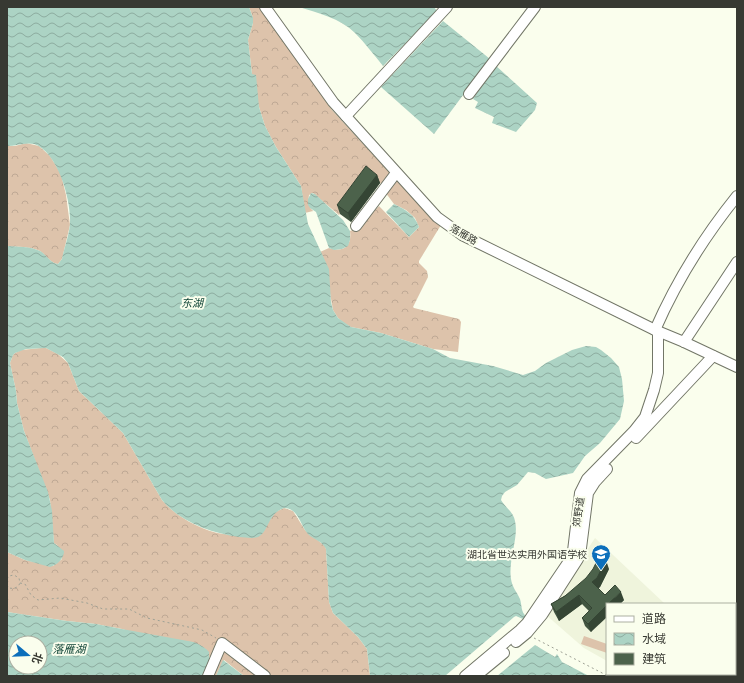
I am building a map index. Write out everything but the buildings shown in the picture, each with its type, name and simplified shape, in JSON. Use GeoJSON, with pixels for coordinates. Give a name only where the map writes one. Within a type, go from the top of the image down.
{"type":"FeatureCollection","features":[{"type":"Feature","properties":{"kind":"street","name":"落雁路"},"geometry":{"type":"LineString","coordinates":[[265,7],[333,102],[437,217],[462,235],[657,331],[684,342],[737,368]]}},
{"type":"Feature","properties":{"kind":"street"},"geometry":{"type":"LineString","coordinates":[[346,116],[446,7]]}},
{"type":"Feature","properties":{"kind":"street"},"geometry":{"type":"LineString","coordinates":[[469,94],[535,7]]}},
{"type":"Feature","properties":{"kind":"street"},"geometry":{"type":"LineString","coordinates":[[356,226],[396,173]]}},
{"type":"Feature","properties":{"kind":"street","name":"郊野道"},"geometry":{"type":"LineString","coordinates":[[465,676],[527,623],[569,561],[573,551],[582,488],[587,479],[639,425],[648,409],[658,374],[657,331],[667,302],[703,243],[737,196]]}},
{"type":"Feature","properties":{"kind":"street"},"geometry":{"type":"LineString","coordinates":[[684,342],[737,262]]}},
{"type":"Feature","properties":{"kind":"street"},"geometry":{"type":"LineString","coordinates":[[476,676],[527,633],[542,615],[578,559],[581,548],[586,501],[591,487],[620,454],[713,356]]}},
{"type":"Feature","properties":{"kind":"street"},"geometry":{"type":"LineString","coordinates":[[208,676],[222,643],[265,676]]}},
{"type":"Feature","properties":{"kind":"path"},"geometry":{"type":"LineString","coordinates":[[7,579],[9,576],[14,575],[19,578],[20,583]]}},
{"type":"Feature","properties":{"kind":"path"},"geometry":{"type":"LineString","coordinates":[[7,585],[9,588],[15,588],[20,583]]}},
{"type":"Feature","properties":{"kind":"path"},"geometry":{"type":"LineString","coordinates":[[20,583],[25,584],[31,595],[38,600],[60,598],[87,603],[103,608],[129,609],[147,618],[202,630],[222,643]]}},
{"type":"Feature","properties":{"kind":"path"},"geometry":{"type":"LineString","coordinates":[[527,633],[606,675]]}},
{"type":"Feature","properties":{"kind":"shaded area","name":"湖北省世达实用外国语学校"},"geometry":{"type":"Polygon","coordinates":[[[595,538],[664,603],[606,603],[606,660],[584,648],[545,614],[595,538]]]}},
{"type":"Feature","properties":{"kind":"shaded area"},"geometry":{"type":"Polygon","coordinates":[[[737,636],[737,676],[637,675],[736,675],[737,636]]]}},
{"type":"Feature","properties":{"kind":"green space"},"geometry":{"type":"Polygon","coordinates":[[[249,7],[260,7],[332,110],[400,184],[441,225],[419,261],[419,263],[427,271],[428,277],[413,307],[459,319],[461,322],[458,352],[433,349],[381,333],[351,327],[338,318],[333,310],[324,260],[320,252],[329,248],[339,250],[346,247],[350,241],[350,231],[356,229],[379,206],[409,237],[419,227],[415,218],[406,210],[394,204],[382,188],[384,186],[370,175],[339,215],[313,193],[309,195],[308,200],[309,206],[313,211],[305,213],[301,186],[276,147],[265,126],[259,107],[252,74],[248,40],[253,23],[253,18],[249,7]]]}},
{"type":"Feature","properties":{"kind":"green space"},"geometry":{"type":"Polygon","coordinates":[[[26,143],[39,146],[50,156],[61,174],[66,195],[70,225],[62,259],[58,264],[48,259],[36,249],[7,246],[7,146],[15,146],[26,143]]]}},
{"type":"Feature","properties":{"kind":"green space"},"geometry":{"type":"Polygon","coordinates":[[[46,348],[58,354],[68,363],[79,391],[123,433],[162,500],[181,517],[206,530],[223,534],[260,535],[275,512],[284,508],[293,511],[305,530],[325,546],[329,602],[333,613],[358,637],[367,649],[370,676],[244,676],[224,660],[216,676],[202,676],[210,657],[122,629],[7,612],[7,552],[25,560],[53,566],[62,559],[57,545],[54,543],[50,500],[24,431],[17,403],[10,363],[13,355],[21,350],[46,348]]]}},
{"type":"Feature","properties":{"kind":"green space"},"geometry":{"type":"Polygon","coordinates":[[[584,636],[606,644],[606,653],[581,644],[584,636]]]}},
{"type":"Feature","properties":{"kind":"water","name":"东湖"},"geometry":{"type":"Polygon","coordinates":[[[7,7],[249,7],[253,18],[253,23],[248,40],[252,74],[256,75],[259,107],[265,126],[276,147],[301,186],[308,224],[329,269],[331,302],[333,310],[338,318],[351,327],[381,333],[433,349],[450,358],[493,366],[523,375],[535,371],[546,363],[572,350],[586,346],[596,347],[601,350],[619,367],[622,379],[624,401],[620,419],[600,443],[585,456],[573,473],[546,479],[535,473],[528,472],[517,485],[505,492],[502,496],[501,500],[513,515],[515,521],[516,534],[510,572],[513,587],[520,599],[522,611],[526,616],[523,619],[516,616],[514,617],[445,676],[370,676],[367,649],[358,637],[333,613],[329,602],[326,549],[320,542],[309,535],[296,514],[289,509],[284,508],[278,511],[271,518],[262,535],[253,538],[218,533],[187,520],[169,508],[162,500],[123,433],[79,391],[68,363],[63,357],[46,348],[26,349],[15,353],[10,363],[17,403],[24,431],[48,492],[52,511],[54,543],[64,551],[64,554],[60,561],[50,567],[25,560],[7,552],[7,246],[36,249],[58,264],[62,259],[69,231],[70,213],[61,178],[50,156],[34,144],[27,143],[7,146],[7,7]]]}},
{"type":"Feature","properties":{"kind":"water"},"geometry":{"type":"Polygon","coordinates":[[[299,7],[434,7],[437,11],[383,66],[355,33],[343,23],[299,7]]]}},
{"type":"Feature","properties":{"kind":"water"},"geometry":{"type":"Polygon","coordinates":[[[443,21],[490,59],[434,134],[381,87],[443,21]]]}},
{"type":"Feature","properties":{"kind":"water"},"geometry":{"type":"Polygon","coordinates":[[[495,65],[537,103],[535,110],[516,132],[492,123],[494,117],[475,108],[478,102],[473,99],[495,65]]]}},
{"type":"Feature","properties":{"kind":"water"},"geometry":{"type":"Polygon","coordinates":[[[311,193],[315,194],[343,220],[350,231],[348,246],[342,249],[334,250],[329,248],[316,212],[308,205],[308,199],[311,193]]]}},
{"type":"Feature","properties":{"kind":"water"},"geometry":{"type":"Polygon","coordinates":[[[394,204],[409,213],[415,219],[419,227],[409,237],[386,212],[394,204]]]}},
{"type":"Feature","properties":{"kind":"water","name":"落雁湖"},"geometry":{"type":"Polygon","coordinates":[[[7,612],[96,624],[197,643],[209,652],[209,662],[202,676],[7,676],[7,612]]]}},
{"type":"Feature","properties":{"kind":"water"},"geometry":{"type":"Polygon","coordinates":[[[535,645],[555,657],[557,654],[562,662],[589,676],[497,676],[535,645]]]}},
{"type":"Feature","properties":{"kind":"water"},"geometry":{"type":"Polygon","coordinates":[[[223,660],[244,676],[216,676],[223,660]]]}},
{"type":"Feature","properties":{"kind":"place","name":"湖北省世达实用外国语学校"},"geometry":{"type":"Point","coordinates":[601,571]}}]}
